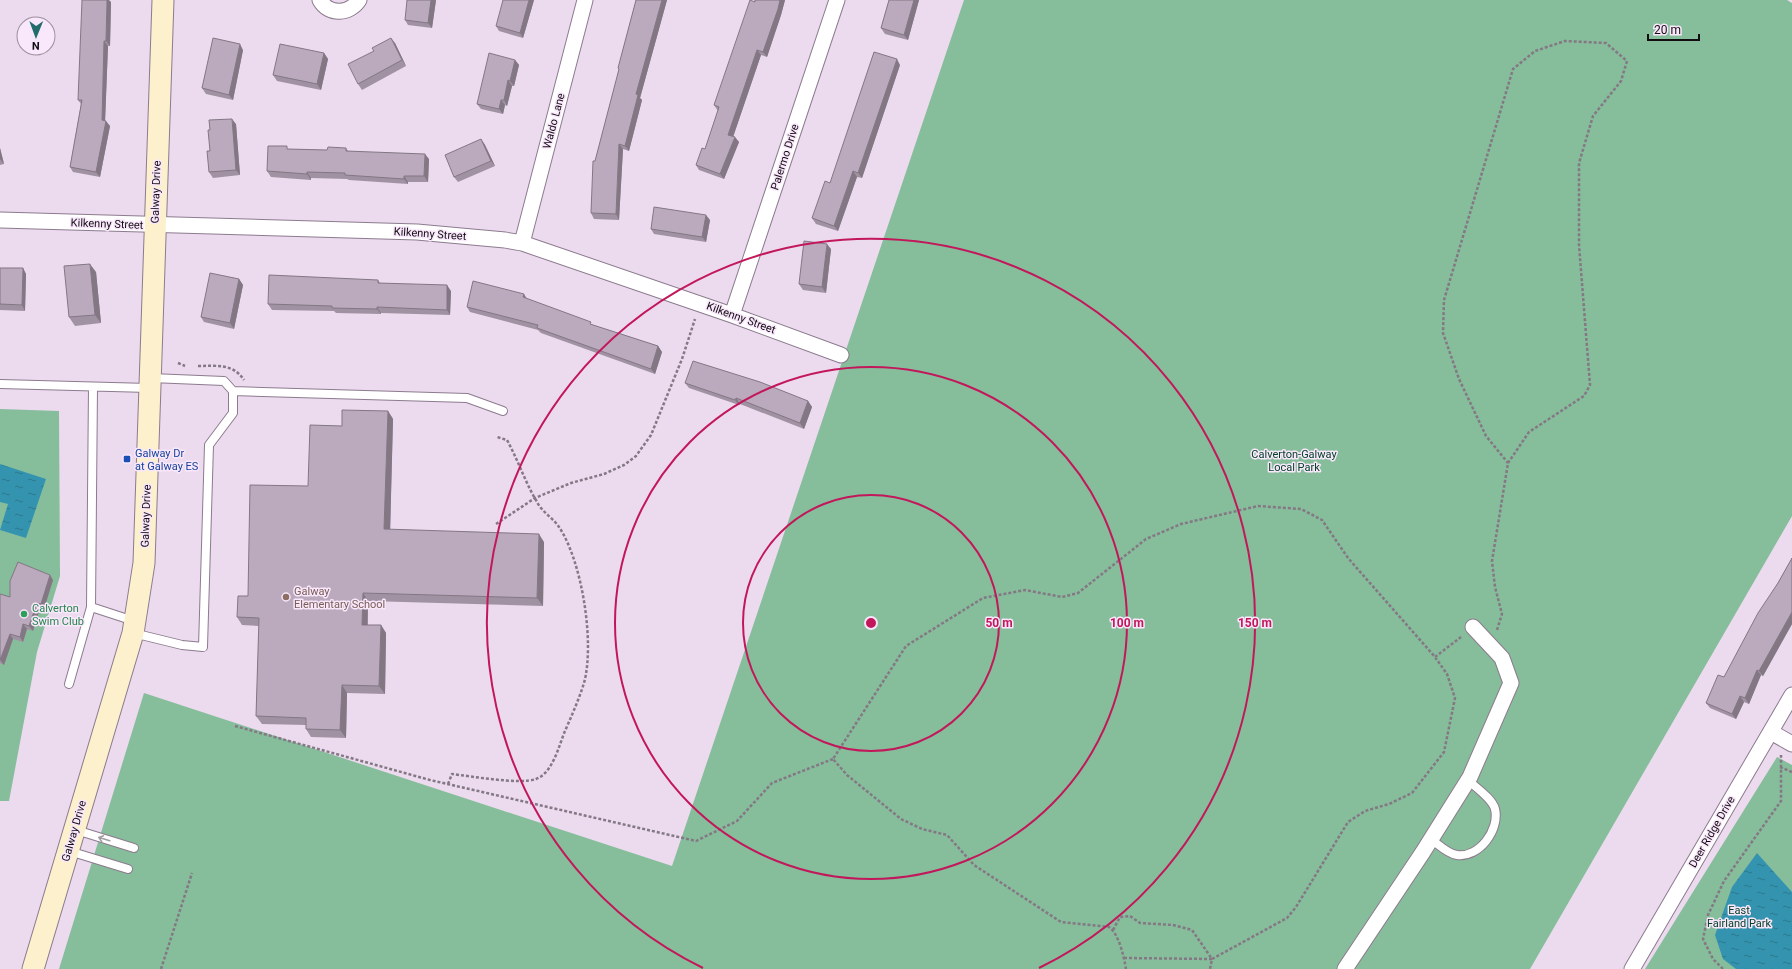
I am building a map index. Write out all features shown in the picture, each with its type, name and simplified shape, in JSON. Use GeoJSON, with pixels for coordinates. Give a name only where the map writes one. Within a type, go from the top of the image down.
{"type":"FeatureCollection","features":[{"type":"Feature","properties":{"kind":"street","name":"Galway Drive"},"geometry":{"type":"LineString","coordinates":[[33,969],[134,627],[144,563],[163,0]]}},
{"type":"Feature","properties":{"kind":"street"},"geometry":{"type":"LineString","coordinates":[[320,0],[328,9],[342,12],[356,5],[359,0]]}},
{"type":"Feature","properties":{"kind":"street","name":"Waldo Lane"},"geometry":{"type":"LineString","coordinates":[[522,243],[585,0]]}},
{"type":"Feature","properties":{"kind":"street","name":"Palermo Drive"},"geometry":{"type":"LineString","coordinates":[[732,314],[837,0]]}},
{"type":"Feature","properties":{"kind":"street","name":"Kilkenny Street"},"geometry":{"type":"LineString","coordinates":[[0,220],[417,232],[522,243],[732,314],[841,354]]}},
{"type":"Feature","properties":{"kind":"street"},"geometry":{"type":"LineString","coordinates":[[1345,969],[1468,780],[1511,682],[1502,658],[1473,627]]}},
{"type":"Feature","properties":{"kind":"street","name":"Deer Ridge Drive"},"geometry":{"type":"LineString","coordinates":[[1632,969],[1782,738],[1792,695]]}},
{"type":"Feature","properties":{"kind":"lane"},"geometry":{"type":"LineString","coordinates":[[0,384],[93,387],[150,383],[224,381],[232,391],[233,413],[209,445],[203,647],[182,645],[134,627],[91,607]]}},
{"type":"Feature","properties":{"kind":"lane"},"geometry":{"type":"LineString","coordinates":[[69,684],[91,607],[93,387]]}},
{"type":"Feature","properties":{"kind":"lane"},"geometry":{"type":"LineString","coordinates":[[232,391],[467,398],[503,411]]}},
{"type":"Feature","properties":{"kind":"lane"},"geometry":{"type":"LineString","coordinates":[[1431,839],[1447,851],[1457,855],[1469,854],[1482,846],[1491,834],[1495,822],[1495,809],[1488,799],[1468,780]]}},
{"type":"Feature","properties":{"kind":"lane"},"geometry":{"type":"LineString","coordinates":[[75,830],[134,848]]}},
{"type":"Feature","properties":{"kind":"lane"},"geometry":{"type":"LineString","coordinates":[[68,850],[128,869]]}},
{"type":"Feature","properties":{"kind":"path"},"geometry":{"type":"LineString","coordinates":[[1486,642],[1499,628],[1502,614],[1495,587],[1492,561],[1508,463],[1529,432],[1584,396],[1590,385],[1579,245],[1579,163],[1593,116],[1621,81],[1627,61],[1606,43],[1565,41],[1535,51],[1513,69],[1444,300],[1443,333],[1459,379],[1486,436],[1508,463]]}},
{"type":"Feature","properties":{"kind":"path"},"geometry":{"type":"LineString","coordinates":[[496,524],[535,498],[571,483],[604,474],[624,465],[636,456],[651,435],[682,359],[697,314]]}},
{"type":"Feature","properties":{"kind":"path"},"geometry":{"type":"LineString","coordinates":[[448,784],[452,774],[522,780],[536,779],[546,772],[572,715],[584,682],[588,653],[587,618],[579,578],[571,549],[559,527],[540,506],[535,498],[507,440],[497,437]]}},
{"type":"Feature","properties":{"kind":"path"},"geometry":{"type":"LineString","coordinates":[[235,726],[448,784],[696,841],[737,821],[772,783],[833,758],[906,646],[983,598],[1025,590],[1062,597],[1078,593],[1146,539],[1181,524],[1258,506],[1301,509],[1322,520],[1348,558],[1435,657],[1447,674],[1455,698],[1444,752],[1412,792],[1388,804],[1364,811],[1348,822],[1296,907],[1287,918],[1212,959],[1124,958]]}},
{"type":"Feature","properties":{"kind":"path"},"geometry":{"type":"LineString","coordinates":[[1435,657],[1473,627]]}},
{"type":"Feature","properties":{"kind":"path"},"geometry":{"type":"LineString","coordinates":[[1723,969],[1713,960],[1704,939],[1708,915],[1724,881],[1781,802],[1780,766],[1782,738]]}},
{"type":"Feature","properties":{"kind":"path"},"geometry":{"type":"LineString","coordinates":[[833,758],[847,775],[902,819],[922,829],[947,835],[974,865],[1061,922],[1109,927],[1113,930],[1124,958],[1126,969]]}},
{"type":"Feature","properties":{"kind":"path"},"geometry":{"type":"LineString","coordinates":[[1780,766],[1792,772]]}},
{"type":"Feature","properties":{"kind":"path"},"geometry":{"type":"LineString","coordinates":[[161,969],[192,873]]}},
{"type":"Feature","properties":{"kind":"path"},"geometry":{"type":"LineString","coordinates":[[1113,930],[1120,917],[1130,916],[1140,923],[1173,925],[1192,930],[1212,959],[1210,969]]}},
{"type":"Feature","properties":{"kind":"green space","name":"Calverton-Galway Local Park"},"geometry":{"type":"Polygon","coordinates":[[[964,0],[1787,0],[1792,3],[1792,516],[1530,969],[59,969],[144,693],[672,866],[964,0]]]}},
{"type":"Feature","properties":{"kind":"green space","name":"Calverton Swim Club"},"geometry":{"type":"Polygon","coordinates":[[[0,409],[59,411],[60,576],[37,652],[9,801],[0,801],[0,409]]]}},
{"type":"Feature","properties":{"kind":"green space","name":"East Fairland Park"},"geometry":{"type":"Polygon","coordinates":[[[1777,757],[1792,765],[1792,969],[1645,969],[1777,757]]]}},
{"type":"Feature","properties":{"kind":"water"},"geometry":{"type":"Polygon","coordinates":[[[0,464],[46,479],[26,538],[0,530],[8,504],[0,502],[0,464]]]}},
{"type":"Feature","properties":{"kind":"water"},"geometry":{"type":"Polygon","coordinates":[[[1757,853],[1792,892],[1792,969],[1736,969],[1723,959],[1715,935],[1732,887],[1757,853]]]}},
{"type":"Feature","properties":{"kind":"building"},"geometry":{"type":"Polygon","coordinates":[[[82,0],[107,0],[106,41],[104,41],[102,120],[106,121],[96,172],[70,167],[82,100],[78,100],[82,0]]]}},
{"type":"Feature","properties":{"kind":"building"},"geometry":{"type":"Polygon","coordinates":[[[407,0],[431,0],[428,23],[405,20],[407,0]]]}},
{"type":"Feature","properties":{"kind":"building"},"geometry":{"type":"Polygon","coordinates":[[[503,0],[529,0],[520,33],[496,26],[503,0]]]}},
{"type":"Feature","properties":{"kind":"building"},"geometry":{"type":"Polygon","coordinates":[[[636,0],[662,0],[636,94],[638,95],[625,146],[619,144],[616,214],[591,213],[593,161],[595,161],[636,0]]]}},
{"type":"Feature","properties":{"kind":"building"},"geometry":{"type":"Polygon","coordinates":[[[750,0],[755,2],[755,0],[780,0],[763,52],[757,50],[728,135],[735,137],[720,174],[696,165],[702,148],[705,149],[719,107],[714,105],[750,0]]]}},
{"type":"Feature","properties":{"kind":"building"},"geometry":{"type":"Polygon","coordinates":[[[889,0],[914,0],[904,35],[881,28],[889,0]]]}},
{"type":"Feature","properties":{"kind":"building"},"geometry":{"type":"Polygon","coordinates":[[[213,38],[240,44],[229,95],[202,88],[213,38]]]}},
{"type":"Feature","properties":{"kind":"building"},"geometry":{"type":"Polygon","coordinates":[[[391,38],[402,60],[358,84],[348,64],[374,51],[372,48],[391,38]]]}},
{"type":"Feature","properties":{"kind":"building"},"geometry":{"type":"Polygon","coordinates":[[[280,44],[324,53],[317,84],[273,75],[280,44]]]}},
{"type":"Feature","properties":{"kind":"building"},"geometry":{"type":"Polygon","coordinates":[[[874,52],[897,59],[858,173],[853,171],[834,226],[812,218],[825,181],[830,183],[874,52]]]}},
{"type":"Feature","properties":{"kind":"building"},"geometry":{"type":"Polygon","coordinates":[[[489,53],[515,60],[510,81],[508,80],[504,100],[501,100],[499,109],[477,104],[489,53]]]}},
{"type":"Feature","properties":{"kind":"building"},"geometry":{"type":"Polygon","coordinates":[[[232,119],[236,170],[209,172],[207,151],[210,151],[208,130],[210,130],[209,120],[232,119]]]}},
{"type":"Feature","properties":{"kind":"building"},"geometry":{"type":"Polygon","coordinates":[[[481,139],[491,161],[454,177],[445,155],[481,139]]]}},
{"type":"Feature","properties":{"kind":"building"},"geometry":{"type":"Polygon","coordinates":[[[268,146],[287,146],[287,149],[327,150],[328,147],[346,148],[346,151],[425,154],[424,176],[404,176],[404,179],[345,175],[345,173],[307,172],[307,174],[267,171],[268,146]]]}},
{"type":"Feature","properties":{"kind":"building"},"geometry":{"type":"Polygon","coordinates":[[[654,207],[706,215],[702,237],[651,229],[654,207]]]}},
{"type":"Feature","properties":{"kind":"building"},"geometry":{"type":"Polygon","coordinates":[[[804,241],[827,244],[822,287],[799,284],[804,241]]]}},
{"type":"Feature","properties":{"kind":"building"},"geometry":{"type":"Polygon","coordinates":[[[90,264],[95,315],[69,317],[64,266],[90,264]]]}},
{"type":"Feature","properties":{"kind":"building"},"geometry":{"type":"Polygon","coordinates":[[[0,268],[23,268],[22,305],[0,304],[0,268]]]}},
{"type":"Feature","properties":{"kind":"building"},"geometry":{"type":"Polygon","coordinates":[[[210,273],[239,279],[230,323],[201,317],[210,273]]]}},
{"type":"Feature","properties":{"kind":"building"},"geometry":{"type":"Polygon","coordinates":[[[269,275],[378,280],[378,283],[447,285],[447,310],[377,307],[377,309],[332,308],[332,306],[268,304],[269,275]]]}},
{"type":"Feature","properties":{"kind":"building"},"geometry":{"type":"Polygon","coordinates":[[[473,281],[524,294],[523,297],[591,322],[590,324],[658,346],[651,369],[537,328],[538,325],[467,307],[473,281]]]}},
{"type":"Feature","properties":{"kind":"building"},"geometry":{"type":"Polygon","coordinates":[[[693,361],[760,382],[808,401],[800,423],[736,398],[735,400],[685,383],[693,361]]]}},
{"type":"Feature","properties":{"kind":"building","name":"Galway Elementary School"},"geometry":{"type":"Polygon","coordinates":[[[342,410],[388,411],[384,529],[539,534],[537,598],[363,593],[362,625],[381,625],[379,686],[342,685],[340,730],[306,729],[306,718],[256,716],[259,618],[237,617],[238,596],[248,596],[250,485],[308,486],[310,425],[342,426],[342,410]]]}},
{"type":"Feature","properties":{"kind":"building"},"geometry":{"type":"Polygon","coordinates":[[[1792,558],[1792,612],[1759,671],[1757,670],[1745,698],[1740,696],[1732,714],[1706,703],[1718,675],[1724,677],[1758,613],[1778,583],[1792,558]]]}},
{"type":"Feature","properties":{"kind":"building"},"geometry":{"type":"Polygon","coordinates":[[[18,562],[50,575],[41,604],[37,603],[29,626],[23,624],[20,637],[10,634],[0,660],[0,594],[10,597],[10,581],[18,562]]]}},
{"type":"Feature","properties":{"kind":"place","name":"Galway Dr at Galway ES"},"geometry":{"type":"Point","coordinates":[127,459]}},
{"type":"Feature","properties":{"kind":"place","name":"Galway Elementary School"},"geometry":{"type":"Point","coordinates":[286,597]}},
{"type":"Feature","properties":{"kind":"place","name":"Calverton Swim Club"},"geometry":{"type":"Point","coordinates":[24,614]}}]}
